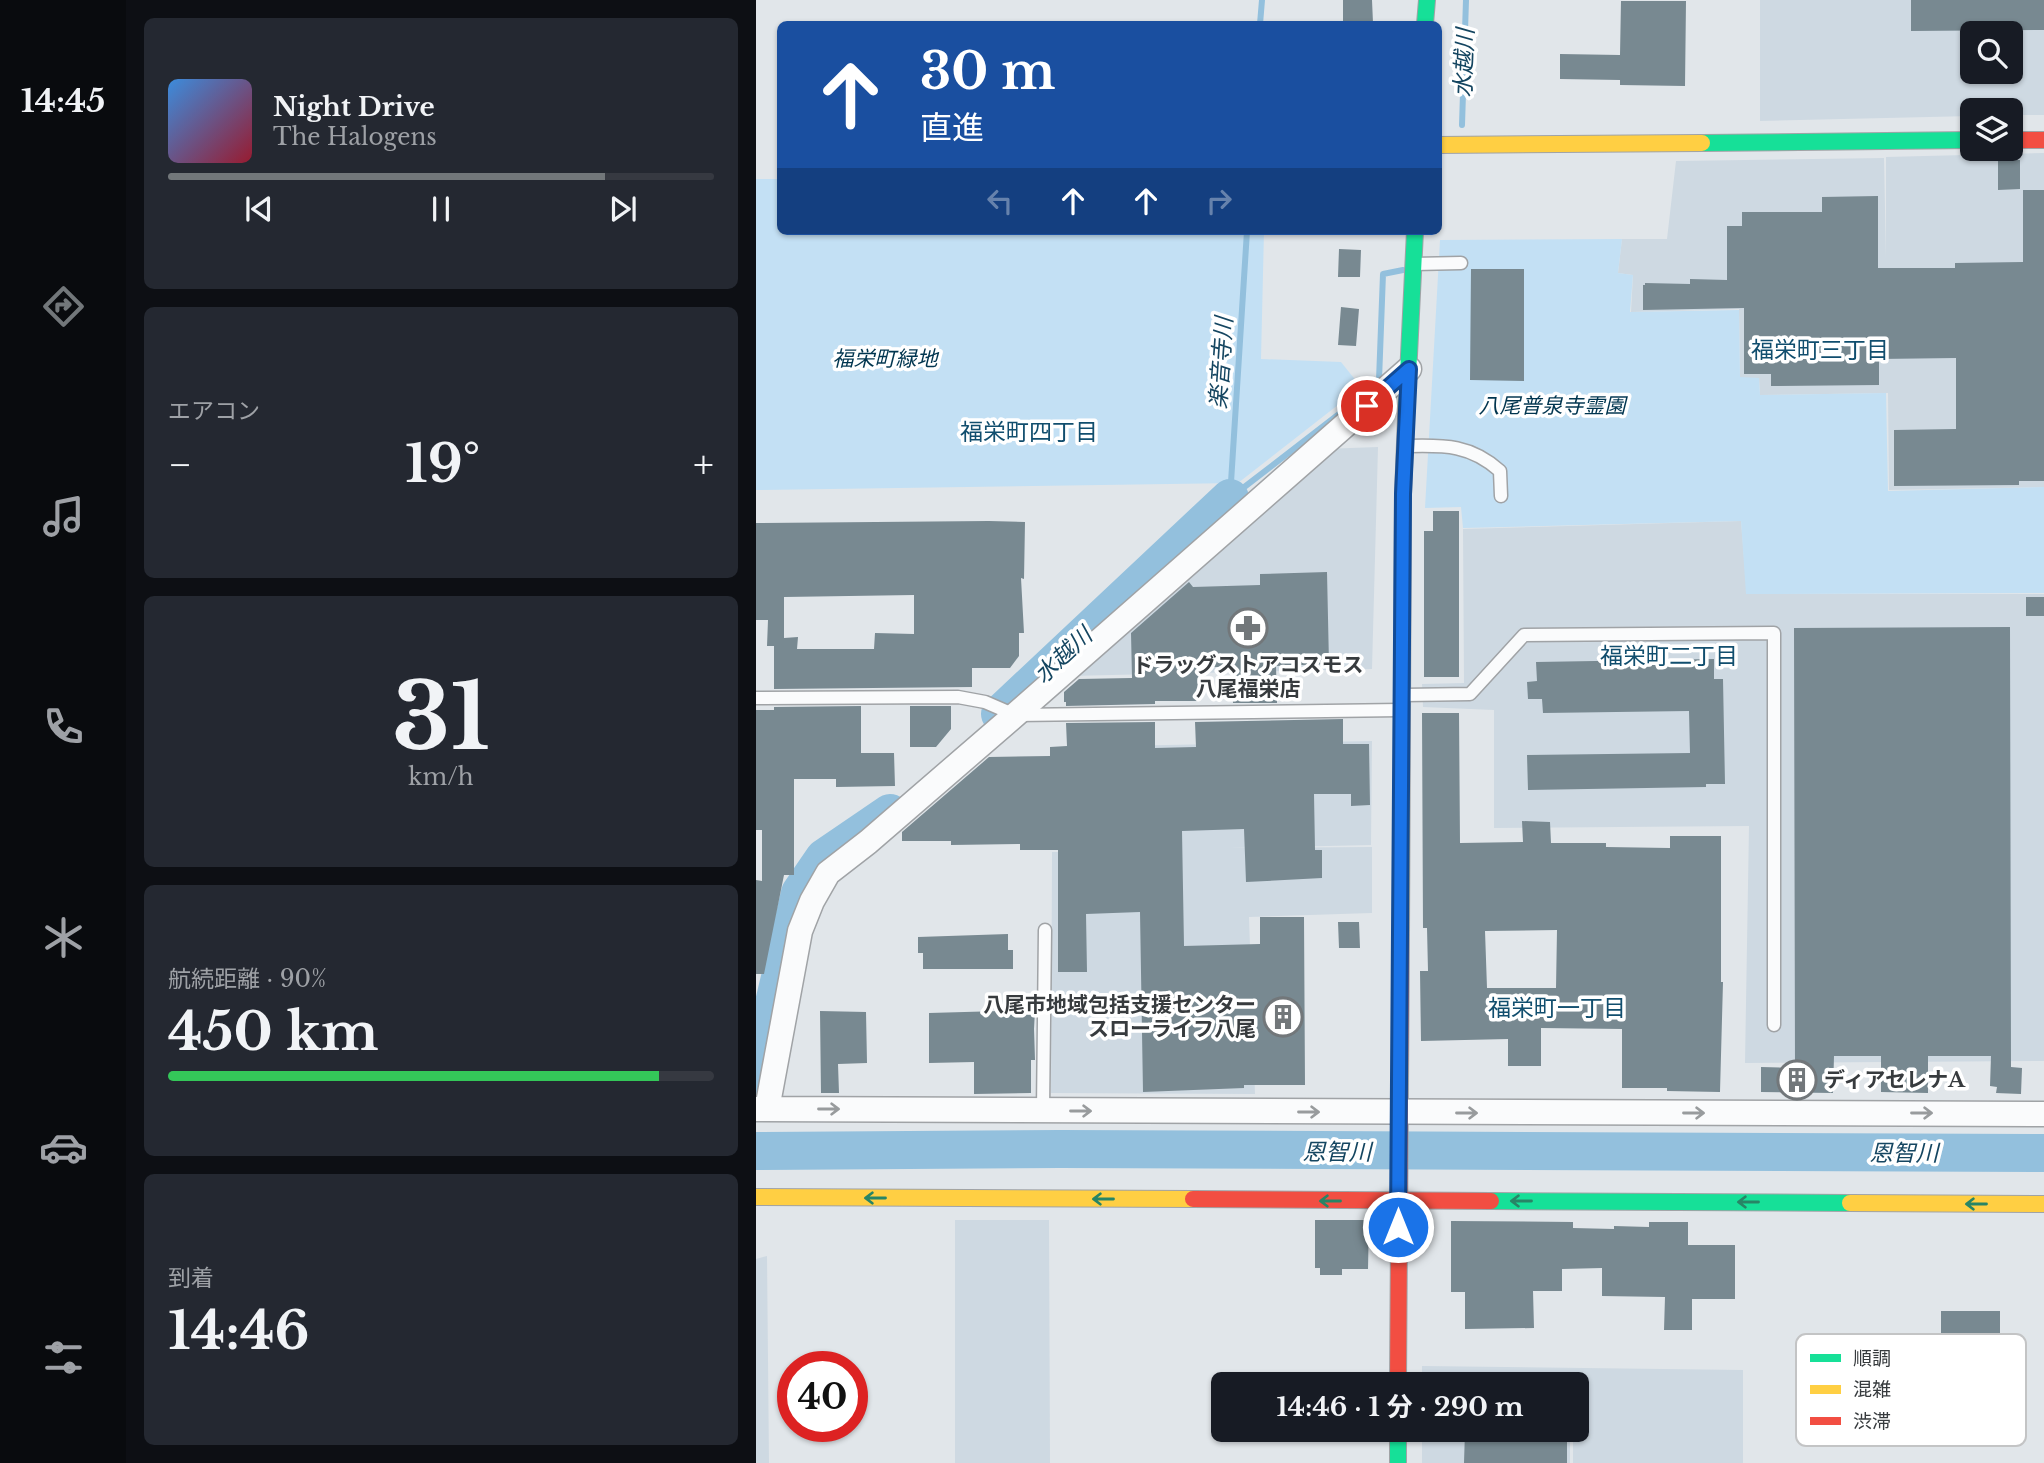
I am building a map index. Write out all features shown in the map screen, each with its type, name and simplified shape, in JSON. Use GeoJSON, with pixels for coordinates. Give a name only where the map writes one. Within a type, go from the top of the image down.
{"type":"FeatureCollection","features":[{"type":"Feature","properties":{"kind":"street"},"geometry":{"type":"LineString","coordinates":[[1425,21],[1427,0]]}},
{"type":"Feature","properties":{"kind":"street"},"geometry":{"type":"LineString","coordinates":[[1442,145],[1960,140]]}},
{"type":"Feature","properties":{"kind":"street"},"geometry":{"type":"LineString","coordinates":[[2023,140],[2044,140]]}},
{"type":"Feature","properties":{"kind":"street"},"geometry":{"type":"LineString","coordinates":[[1398,1372],[1403,494],[1415,235]]}},
{"type":"Feature","properties":{"kind":"street"},"geometry":{"type":"LineString","coordinates":[[1409,369],[868,842],[828,873],[811,901],[800,931],[761,1109],[1043,1110],[1399,1119],[2044,1114]]}},
{"type":"Feature","properties":{"kind":"street"},"geometry":{"type":"LineString","coordinates":[[756,1197],[1398,1197],[2044,1204]]}},
{"type":"Feature","properties":{"kind":"street"},"geometry":{"type":"LineString","coordinates":[[1398,1442],[1398,1463]]}},
{"type":"Feature","properties":{"kind":"lane"},"geometry":{"type":"LineString","coordinates":[[1414,264],[1461,263]]}},
{"type":"Feature","properties":{"kind":"lane"},"geometry":{"type":"LineString","coordinates":[[1405,446],[1447,445],[1486,458],[1500,471],[1501,496]]}},
{"type":"Feature","properties":{"kind":"lane"},"geometry":{"type":"LineString","coordinates":[[756,698],[958,697],[985,702],[1012,714],[1401,703],[1470,694],[1524,635],[1774,633],[1774,1025]]}},
{"type":"Feature","properties":{"kind":"lane"},"geometry":{"type":"LineString","coordinates":[[1043,1110],[1045,930]]}},
{"type":"Feature","properties":{"kind":"shaded area"},"geometry":{"type":"Polygon","coordinates":[[[1760,0],[2044,0],[2044,115],[2023,115],[2023,98],[1960,98],[1960,116],[1760,121],[1760,0]]]}},
{"type":"Feature","properties":{"kind":"shaded area"},"geometry":{"type":"Polygon","coordinates":[[[2044,153],[2044,487],[1889,490],[1888,393],[1760,395],[1759,378],[1740,378],[1739,309],[1631,312],[1633,275],[1618,273],[1622,239],[1667,239],[1676,161],[1884,158],[1886,259],[1886,157],[1960,155],[1960,161],[2023,161],[2023,154],[2044,153]]]}},
{"type":"Feature","properties":{"kind":"shaded area"},"geometry":{"type":"Polygon","coordinates":[[[1378,447],[1372,669],[1069,676],[1323,449],[1378,447]]]}},
{"type":"Feature","properties":{"kind":"shaded area"},"geometry":{"type":"Polygon","coordinates":[[[1741,521],[1747,594],[2044,594],[2044,1061],[1745,1063],[1749,826],[1494,828],[1494,710],[1423,707],[1422,684],[1464,683],[1463,529],[1741,521]]]}},
{"type":"Feature","properties":{"kind":"shaded area"},"geometry":{"type":"Polygon","coordinates":[[[1372,741],[1371,845],[1229,848],[1372,847],[1372,913],[1249,917],[1255,1094],[1051,1093],[1052,852],[1074,852],[1060,747],[1372,741]]]}},
{"type":"Feature","properties":{"kind":"shaded area"},"geometry":{"type":"Polygon","coordinates":[[[955,1220],[1049,1220],[1050,1463],[955,1463],[955,1220]]]}},
{"type":"Feature","properties":{"kind":"shaded area"},"geometry":{"type":"Polygon","coordinates":[[[767,1256],[769,1463],[756,1463],[756,1259],[767,1256]]]}},
{"type":"Feature","properties":{"kind":"shaded area"},"geometry":{"type":"Polygon","coordinates":[[[1422,1366],[1743,1370],[1743,1463],[1573,1463],[1573,1442],[1589,1442],[1589,1372],[1422,1372],[1422,1366]]]}},
{"type":"Feature","properties":{"kind":"shaded area"},"geometry":{"type":"Polygon","coordinates":[[[1422,1442],[1570,1442],[1570,1463],[1422,1463],[1422,1442]]]}},
{"type":"Feature","properties":{"kind":"green space","name":"福栄町緑地"},"geometry":{"type":"Polygon","coordinates":[[[756,179],[777,179],[777,235],[1264,235],[1261,359],[1341,362],[1361,387],[1238,483],[756,490],[756,179]]]}},
{"type":"Feature","properties":{"kind":"green space","name":"八尾普泉寺霊園"},"geometry":{"type":"Polygon","coordinates":[[[1622,239],[1618,273],[1633,275],[1630,312],[1739,310],[1740,377],[1759,378],[1760,395],[1886,393],[1888,491],[2044,487],[2044,593],[1746,594],[1741,521],[1463,528],[1461,507],[1425,508],[1440,240],[1622,239]]]}},
{"type":"Feature","properties":{"kind":"building"},"geometry":{"type":"Polygon","coordinates":[[[1343,0],[1372,0],[1373,21],[1343,21],[1343,0]]]}},
{"type":"Feature","properties":{"kind":"building"},"geometry":{"type":"Polygon","coordinates":[[[1911,0],[2044,0],[2044,30],[2023,30],[2023,21],[1960,21],[1960,31],[1911,31],[1911,0]]]}},
{"type":"Feature","properties":{"kind":"building"},"geometry":{"type":"Polygon","coordinates":[[[1621,1],[1686,1],[1685,86],[1620,85],[1620,80],[1560,79],[1560,54],[1620,55],[1621,1]]]}},
{"type":"Feature","properties":{"kind":"building"},"geometry":{"type":"Polygon","coordinates":[[[1998,161],[2020,161],[2020,189],[1998,190],[1998,161]]]}},
{"type":"Feature","properties":{"kind":"building"},"geometry":{"type":"Polygon","coordinates":[[[2023,190],[2044,190],[2044,481],[2019,481],[2019,485],[1894,486],[1894,430],[1956,429],[1956,358],[1879,359],[1879,385],[1771,386],[1771,374],[1744,374],[1744,308],[1643,310],[1645,283],[1690,284],[1690,279],[1727,280],[1727,226],[1742,226],[1742,212],[1822,212],[1822,197],[1878,196],[1878,268],[1955,268],[1955,263],[2023,262],[2023,190]]]}},
{"type":"Feature","properties":{"kind":"building"},"geometry":{"type":"Polygon","coordinates":[[[1339,249],[1361,250],[1360,277],[1338,277],[1339,249]]]}},
{"type":"Feature","properties":{"kind":"building"},"geometry":{"type":"Polygon","coordinates":[[[1471,269],[1524,269],[1524,381],[1470,380],[1471,269]]]}},
{"type":"Feature","properties":{"kind":"building"},"geometry":{"type":"Polygon","coordinates":[[[1341,307],[1359,309],[1356,346],[1338,345],[1341,307]]]}},
{"type":"Feature","properties":{"kind":"building"},"geometry":{"type":"Polygon","coordinates":[[[1433,511],[1459,511],[1459,677],[1424,677],[1424,531],[1433,531],[1433,511]]]}},
{"type":"Feature","properties":{"kind":"building"},"geometry":{"type":"Polygon","coordinates":[[[1025,522],[1024,579],[1021,578],[1024,633],[1019,633],[1019,656],[1010,668],[972,668],[972,687],[774,689],[774,646],[767,646],[768,620],[756,620],[756,523],[1025,522]],[[914,595],[784,597],[784,638],[798,637],[797,649],[874,649],[875,633],[914,634],[914,595]]]}},
{"type":"Feature","properties":{"kind":"building"},"geometry":{"type":"Polygon","coordinates":[[[1327,572],[1329,664],[1276,666],[1277,703],[1233,703],[1231,667],[1199,667],[1199,701],[1066,706],[1064,692],[1079,679],[1132,678],[1131,633],[1189,582],[1193,587],[1260,585],[1260,574],[1327,572]]]}},
{"type":"Feature","properties":{"kind":"building"},"geometry":{"type":"Polygon","coordinates":[[[2026,597],[2044,597],[2044,616],[2026,616],[2026,597]]]}},
{"type":"Feature","properties":{"kind":"building"},"geometry":{"type":"Polygon","coordinates":[[[2010,627],[2011,1067],[2022,1068],[2021,1094],[1996,1093],[1997,1087],[1990,1086],[1991,1056],[1928,1056],[1928,1093],[1881,1092],[1881,1056],[1834,1056],[1833,1093],[1761,1092],[1761,1067],[1795,1068],[1794,628],[2010,627]]]}},
{"type":"Feature","properties":{"kind":"building"},"geometry":{"type":"Polygon","coordinates":[[[1714,659],[1714,679],[1723,679],[1725,784],[1706,784],[1706,787],[1528,790],[1527,755],[1690,753],[1689,711],[1543,713],[1542,699],[1528,699],[1527,682],[1537,681],[1536,662],[1714,659]]]}},
{"type":"Feature","properties":{"kind":"building"},"geometry":{"type":"Polygon","coordinates":[[[861,706],[861,753],[894,753],[895,786],[836,787],[836,779],[794,779],[794,875],[784,875],[764,974],[756,974],[756,880],[762,881],[762,830],[756,830],[756,710],[774,710],[774,707],[861,706]]]}},
{"type":"Feature","properties":{"kind":"building"},"geometry":{"type":"Polygon","coordinates":[[[910,706],[951,706],[951,729],[936,747],[910,747],[910,706]]]}},
{"type":"Feature","properties":{"kind":"building"},"geometry":{"type":"Polygon","coordinates":[[[1422,713],[1459,713],[1460,843],[1523,842],[1522,821],[1550,822],[1551,843],[1606,843],[1606,847],[1670,848],[1670,836],[1721,836],[1723,982],[1720,1092],[1622,1088],[1622,1029],[1541,1028],[1541,1066],[1508,1066],[1508,1039],[1421,1041],[1420,971],[1428,971],[1427,928],[1423,928],[1422,713]],[[1557,930],[1485,931],[1487,988],[1556,988],[1557,930]]]}},
{"type":"Feature","properties":{"kind":"building"},"geometry":{"type":"Polygon","coordinates":[[[1343,719],[1343,744],[1369,744],[1370,805],[1351,806],[1351,794],[1314,794],[1315,850],[1322,850],[1322,878],[1246,882],[1244,829],[1182,831],[1184,946],[1260,944],[1260,917],[1304,917],[1305,1085],[1244,1085],[1244,1088],[1143,1092],[1140,912],[1086,914],[1087,972],[1058,972],[1058,850],[1020,850],[1020,844],[951,845],[951,841],[902,841],[902,832],[989,757],[1050,756],[1050,747],[1067,746],[1066,723],[1155,722],[1155,748],[1196,747],[1195,722],[1343,719]]]}},
{"type":"Feature","properties":{"kind":"building"},"geometry":{"type":"Polygon","coordinates":[[[1338,922],[1359,922],[1360,948],[1339,948],[1338,922]]]}},
{"type":"Feature","properties":{"kind":"building"},"geometry":{"type":"Polygon","coordinates":[[[1008,934],[1008,950],[1013,950],[1013,969],[923,969],[923,953],[918,953],[918,937],[1008,934]]]}},
{"type":"Feature","properties":{"kind":"building"},"geometry":{"type":"Polygon","coordinates":[[[1035,1010],[1035,1060],[1031,1060],[1031,1093],[974,1094],[974,1062],[929,1063],[929,1013],[1035,1010]]]}},
{"type":"Feature","properties":{"kind":"building"},"geometry":{"type":"Polygon","coordinates":[[[820,1011],[866,1012],[867,1063],[838,1064],[839,1093],[821,1093],[820,1011]]]}},
{"type":"Feature","properties":{"kind":"building"},"geometry":{"type":"Polygon","coordinates":[[[1315,1220],[1369,1220],[1368,1269],[1342,1269],[1342,1275],[1320,1275],[1320,1268],[1315,1268],[1315,1220]]]}},
{"type":"Feature","properties":{"kind":"building"},"geometry":{"type":"Polygon","coordinates":[[[1451,1221],[1573,1222],[1573,1228],[1614,1229],[1614,1226],[1649,1227],[1649,1222],[1688,1222],[1688,1245],[1735,1245],[1735,1299],[1692,1299],[1692,1330],[1664,1330],[1665,1297],[1602,1296],[1602,1268],[1562,1269],[1562,1291],[1533,1291],[1534,1328],[1465,1329],[1465,1292],[1451,1292],[1451,1221]]]}},
{"type":"Feature","properties":{"kind":"building"},"geometry":{"type":"Polygon","coordinates":[[[1941,1311],[2000,1311],[2000,1334],[1941,1334],[1941,1311]]]}},
{"type":"Feature","properties":{"kind":"building"},"geometry":{"type":"Polygon","coordinates":[[[1465,1442],[1567,1442],[1567,1463],[1464,1463],[1465,1442]]]}},
{"type":"Feature","properties":{"kind":"waterway","name":"楽音寺川"},"geometry":{"type":"LineString","coordinates":[[1260,21],[1262,0]]}},
{"type":"Feature","properties":{"kind":"waterway","name":"水越川"},"geometry":{"type":"LineString","coordinates":[[1462,125],[1466,0]]}},
{"type":"Feature","properties":{"kind":"waterway","name":"楽音寺川"},"geometry":{"type":"LineString","coordinates":[[1230,498],[1247,235]]}},
{"type":"Feature","properties":{"kind":"waterway","name":"水越川"},"geometry":{"type":"LineString","coordinates":[[1374,383],[1379,380],[1383,274],[1403,270]]}},
{"type":"Feature","properties":{"kind":"waterway","name":"水越川"},"geometry":{"type":"LineString","coordinates":[[1230,498],[1343,411]]}},
{"type":"Feature","properties":{"kind":"waterway","name":"水越川"},"geometry":{"type":"LineString","coordinates":[[1000,714],[1230,498]]}},
{"type":"Feature","properties":{"kind":"waterway","name":"水越川"},"geometry":{"type":"LineString","coordinates":[[756,1079],[800,893],[824,858],[890,813]]}},
{"type":"Feature","properties":{"kind":"waterway","name":"恩智川"},"geometry":{"type":"LineString","coordinates":[[756,1151],[1060,1149],[2044,1153]]}},
{"type":"Feature","properties":{"kind":"traffic: fast"},"geometry":{"type":"LineString","coordinates":[[1425,21],[1427,0]]}},
{"type":"Feature","properties":{"kind":"traffic: fast"},"geometry":{"type":"LineString","coordinates":[[1702,143],[1960,140]]}},
{"type":"Feature","properties":{"kind":"traffic: fast"},"geometry":{"type":"LineString","coordinates":[[1406,417],[1415,235]]}},
{"type":"Feature","properties":{"kind":"traffic: fast"},"geometry":{"type":"LineString","coordinates":[[1491,1201],[1850,1203]]}},
{"type":"Feature","properties":{"kind":"traffic: fast"},"geometry":{"type":"LineString","coordinates":[[1398,1442],[1398,1463]]}},
{"type":"Feature","properties":{"kind":"traffic: slow"},"geometry":{"type":"LineString","coordinates":[[1442,145],[1702,143]]}},
{"type":"Feature","properties":{"kind":"traffic: slow"},"geometry":{"type":"LineString","coordinates":[[1401,933],[1403,494],[1406,417]]}},
{"type":"Feature","properties":{"kind":"traffic: slow"},"geometry":{"type":"LineString","coordinates":[[756,1197],[1193,1199]]}},
{"type":"Feature","properties":{"kind":"traffic: slow"},"geometry":{"type":"LineString","coordinates":[[1850,1203],[2044,1204]]}},
{"type":"Feature","properties":{"kind":"traffic: jam"},"geometry":{"type":"LineString","coordinates":[[2023,140],[2044,140]]}},
{"type":"Feature","properties":{"kind":"traffic: jam"},"geometry":{"type":"LineString","coordinates":[[1398,1372],[1401,933]]}},
{"type":"Feature","properties":{"kind":"traffic: jam"},"geometry":{"type":"LineString","coordinates":[[1193,1199],[1491,1201]]}},
{"type":"Feature","properties":{"kind":"place","name":"ドラッグストアコスモス 八尾福栄店"},"geometry":{"type":"Point","coordinates":[1248,628]}},
{"type":"Feature","properties":{"kind":"place","name":"八尾市地域包括支援センター スローライフ八尾"},"geometry":{"type":"Point","coordinates":[1283,1017]}},
{"type":"Feature","properties":{"kind":"place","name":"ディアセレナA"},"geometry":{"type":"Point","coordinates":[1797,1080]}},
{"type":"Feature","properties":{"kind":"district","name":"福栄町三丁目"},"geometry":{"type":"Point","coordinates":[1820,350]}},
{"type":"Feature","properties":{"kind":"district","name":"福栄町四丁目"},"geometry":{"type":"Point","coordinates":[1029,432]}},
{"type":"Feature","properties":{"kind":"district","name":"福栄町二丁目"},"geometry":{"type":"Point","coordinates":[1669,656]}},
{"type":"Feature","properties":{"kind":"district","name":"福栄町一丁目"},"geometry":{"type":"Point","coordinates":[1557,1008]}},
{"type":"Feature","properties":{"kind":"route"},"geometry":{"type":"LineString","coordinates":[[1367,406],[1409,369],[1403,494],[1398,1227]]}}]}
